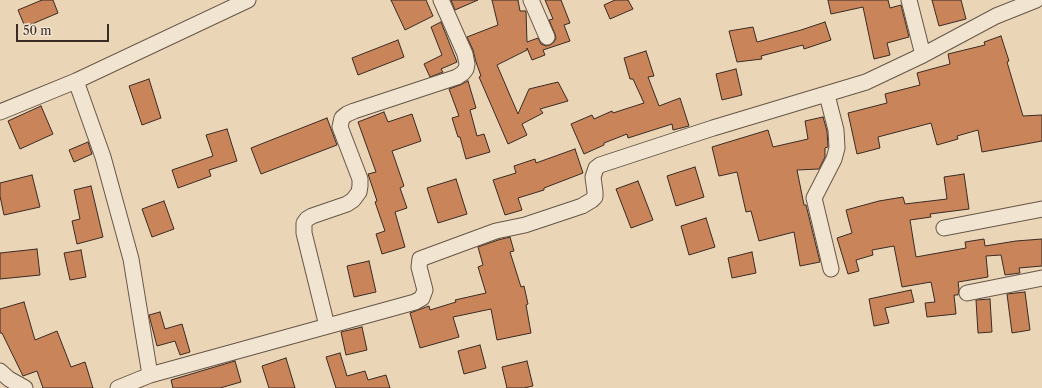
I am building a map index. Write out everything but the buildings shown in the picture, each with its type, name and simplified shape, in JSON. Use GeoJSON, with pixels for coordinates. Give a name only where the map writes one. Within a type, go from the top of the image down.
{"type":"FeatureCollection","features":[{"type":"Feature","properties":{"kind":"street"},"geometry":{"type":"LineString","coordinates":[[0,112],[76,81],[248,0]]}},
{"type":"Feature","properties":{"kind":"street"},"geometry":{"type":"LineString","coordinates":[[327,326],[304,233],[304,223],[312,216],[353,200],[358,192],[360,179],[340,127],[342,118],[354,110],[457,77],[466,69],[466,54],[441,0]]}},
{"type":"Feature","properties":{"kind":"street"},"geometry":{"type":"LineString","coordinates":[[531,0],[546,37]]}},
{"type":"Feature","properties":{"kind":"street"},"geometry":{"type":"LineString","coordinates":[[909,0],[923,55]]}},
{"type":"Feature","properties":{"kind":"street"},"geometry":{"type":"LineString","coordinates":[[118,388],[150,375],[420,300],[424,295],[425,290],[419,261],[423,257],[496,231],[532,223],[582,206],[592,200],[595,192],[593,177],[596,168],[600,165],[713,128],[827,95],[866,82],[923,55],[996,16],[1036,0]]}},
{"type":"Feature","properties":{"kind":"street"},"geometry":{"type":"LineString","coordinates":[[76,81],[103,157],[131,259],[150,375]]}},
{"type":"Feature","properties":{"kind":"street"},"geometry":{"type":"LineString","coordinates":[[827,95],[836,130],[837,148],[834,159],[814,198],[831,269]]}},
{"type":"Feature","properties":{"kind":"street"},"geometry":{"type":"LineString","coordinates":[[944,228],[1042,208]]}},
{"type":"Feature","properties":{"kind":"street"},"geometry":{"type":"LineString","coordinates":[[967,293],[1042,278]]}},
{"type":"Feature","properties":{"kind":"street"},"geometry":{"type":"LineString","coordinates":[[0,371],[25,388]]}}]}
